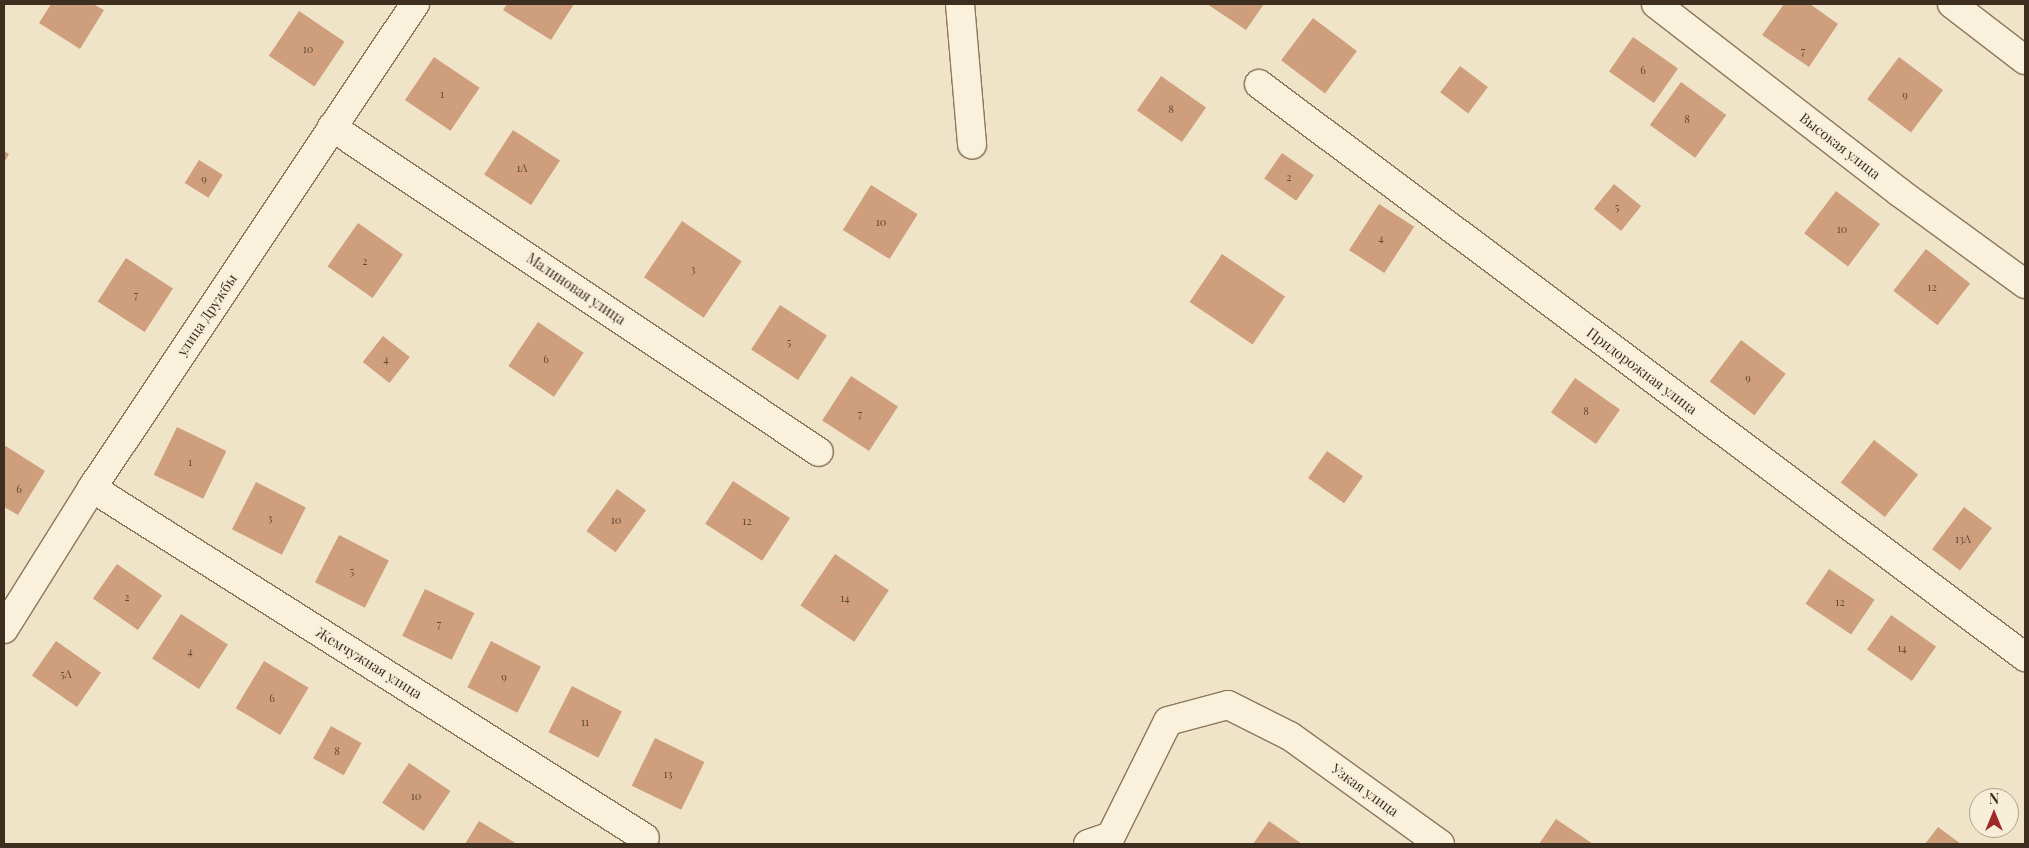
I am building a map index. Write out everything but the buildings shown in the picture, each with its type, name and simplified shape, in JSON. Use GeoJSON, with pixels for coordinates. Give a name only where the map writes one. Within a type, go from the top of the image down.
{"type":"FeatureCollection","features":[{"type":"Feature","properties":{"kind":"street","name":"улица Дружбы"},"geometry":{"type":"LineString","coordinates":[[4,629],[92,488],[414,4]]}},
{"type":"Feature","properties":{"kind":"street"},"geometry":{"type":"LineString","coordinates":[[960,4],[972,144]]}},
{"type":"Feature","properties":{"kind":"street","name":"Высокая улица"},"geometry":{"type":"LineString","coordinates":[[1656,4],[1899,192],[2025,284]]}},
{"type":"Feature","properties":{"kind":"street"},"geometry":{"type":"LineString","coordinates":[[1952,4],[2025,60]]}},
{"type":"Feature","properties":{"kind":"street","name":"Придорожная улица"},"geometry":{"type":"LineString","coordinates":[[1259,84],[2025,658]]}},
{"type":"Feature","properties":{"kind":"street","name":"Малиновая улица"},"geometry":{"type":"LineString","coordinates":[[332,127],[819,452]]}},
{"type":"Feature","properties":{"kind":"street","name":"Жемчужная улица"},"geometry":{"type":"LineString","coordinates":[[92,488],[645,838]]}},
{"type":"Feature","properties":{"kind":"street","name":"Узкая улица"},"geometry":{"type":"LineString","coordinates":[[1108,841],[1168,721],[1228,705],[1290,736],[1440,844]]}}]}
